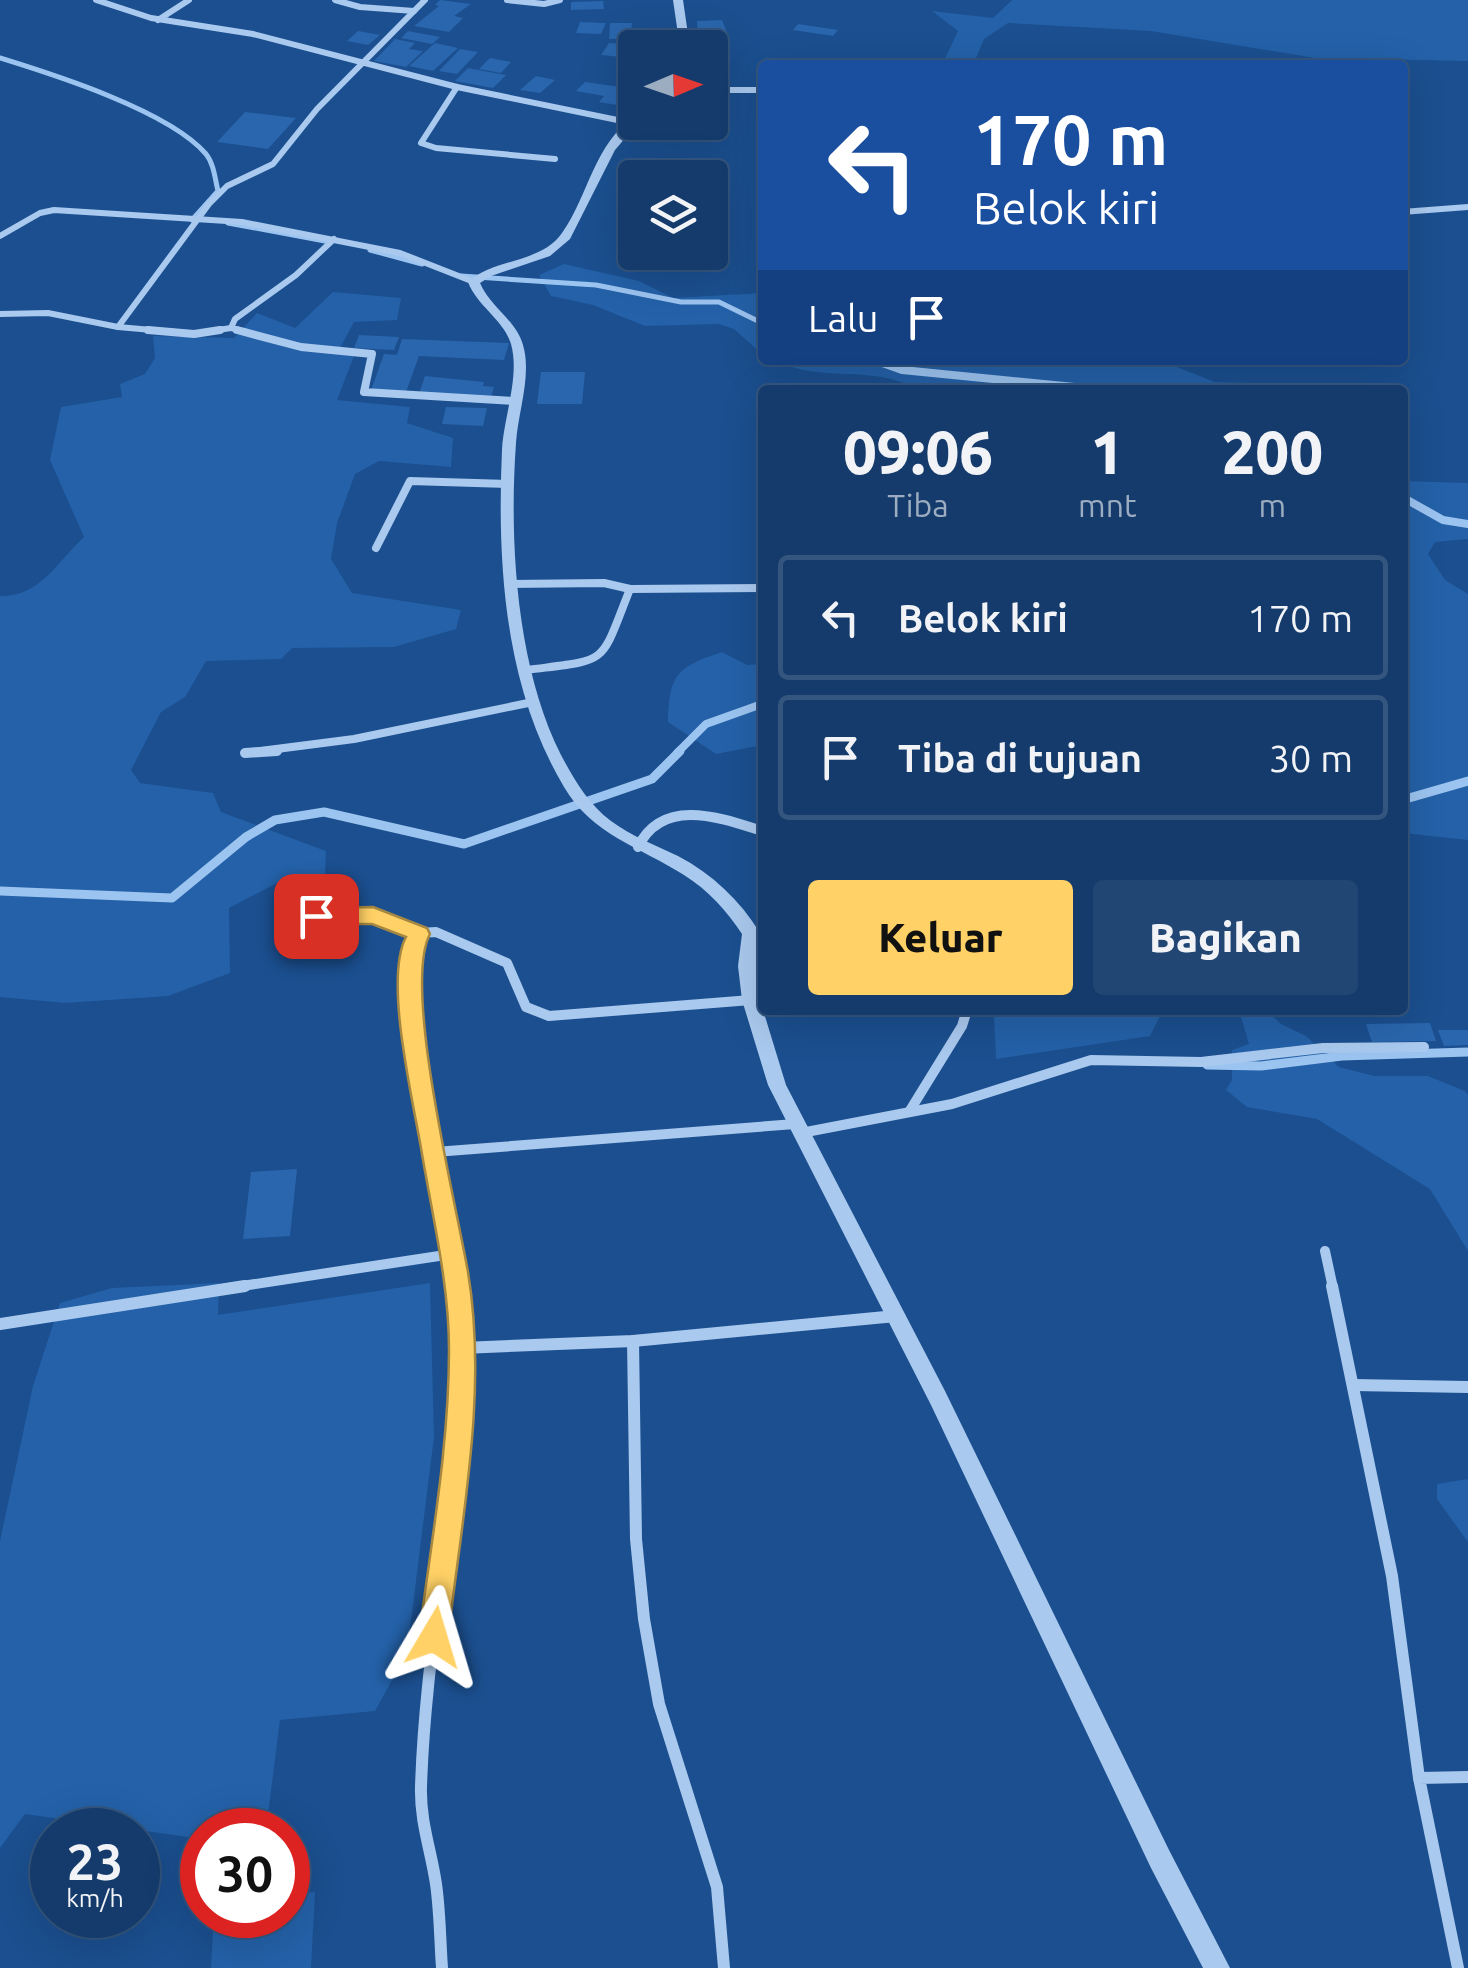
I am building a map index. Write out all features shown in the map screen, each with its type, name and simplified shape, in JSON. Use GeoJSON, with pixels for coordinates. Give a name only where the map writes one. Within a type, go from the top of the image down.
{"type":"FeatureCollection","features":[{"type":"Feature","properties":{"kind":"street"},"geometry":{"type":"LineString","coordinates":[[96,0],[158,20],[253,34],[457,86],[618,119]]}},
{"type":"Feature","properties":{"kind":"street"},"geometry":{"type":"LineString","coordinates":[[158,20],[189,0]]}},
{"type":"Feature","properties":{"kind":"street"},"geometry":{"type":"LineString","coordinates":[[335,0],[360,7],[414,11]]}},
{"type":"Feature","properties":{"kind":"street"},"geometry":{"type":"LineString","coordinates":[[118,327],[227,186],[272,164],[317,109],[425,0]]}},
{"type":"Feature","properties":{"kind":"street"},"geometry":{"type":"LineString","coordinates":[[507,0],[544,4],[560,0]]}},
{"type":"Feature","properties":{"kind":"street"},"geometry":{"type":"LineString","coordinates":[[678,0],[682,30]]}},
{"type":"Feature","properties":{"kind":"street"},"geometry":{"type":"LineString","coordinates":[[457,86],[421,143],[555,159]]}},
{"type":"Feature","properties":{"kind":"street"},"geometry":{"type":"LineString","coordinates":[[728,90],[758,90]]}},
{"type":"Feature","properties":{"kind":"street"},"geometry":{"type":"LineString","coordinates":[[0,236],[46,210],[199,218],[334,239],[414,257],[478,278],[546,254],[566,237],[618,139]]}},
{"type":"Feature","properties":{"kind":"street"},"geometry":{"type":"LineString","coordinates":[[1408,212],[1468,207]]}},
{"type":"Feature","properties":{"kind":"street"},"geometry":{"type":"LineString","coordinates":[[231,328],[334,239]]}},
{"type":"Feature","properties":{"kind":"street"},"geometry":{"type":"LineString","coordinates":[[478,278],[479,296],[516,342],[508,484],[508,584],[534,702],[558,765],[595,820],[638,848],[676,862],[730,900],[751,934],[746,966],[751,1000],[768,1057],[798,1129],[897,1316],[1160,1859],[1217,1968]]}},
{"type":"Feature","properties":{"kind":"street"},"geometry":{"type":"LineString","coordinates":[[0,314],[48,313],[118,327],[194,334],[231,328],[301,348],[372,354],[364,392],[512,401]]}},
{"type":"Feature","properties":{"kind":"street"},"geometry":{"type":"LineString","coordinates":[[376,548],[410,481],[508,484]]}},
{"type":"Feature","properties":{"kind":"street"},"geometry":{"type":"LineString","coordinates":[[508,584],[604,583],[630,589],[758,588]]}},
{"type":"Feature","properties":{"kind":"street"},"geometry":{"type":"LineString","coordinates":[[528,670],[590,662],[604,654],[630,589]]}},
{"type":"Feature","properties":{"kind":"street"},"geometry":{"type":"LineString","coordinates":[[245,753],[330,745],[470,712],[534,702]]}},
{"type":"Feature","properties":{"kind":"street"},"geometry":{"type":"LineString","coordinates":[[638,848],[640,840],[665,818],[681,812],[700,812],[758,830]]}},
{"type":"Feature","properties":{"kind":"street"},"geometry":{"type":"LineString","coordinates":[[291,918],[373,916],[419,934],[436,932],[507,963],[526,1007],[549,1016],[751,1000]]}},
{"type":"Feature","properties":{"kind":"street"},"geometry":{"type":"LineString","coordinates":[[419,934],[412,948],[410,1012],[452,1254],[462,1348],[459,1428],[428,1676],[421,1785],[422,1823],[436,1884],[442,1968]]}},
{"type":"Feature","properties":{"kind":"street"},"geometry":{"type":"LineString","coordinates":[[909,1112],[965,1015]]}},
{"type":"Feature","properties":{"kind":"street"},"geometry":{"type":"LineString","coordinates":[[435,1152],[798,1129],[952,1104],[1091,1060],[1201,1062],[1323,1048],[1424,1047]]}},
{"type":"Feature","properties":{"kind":"street"},"geometry":{"type":"LineString","coordinates":[[1325,1251],[1392,1576],[1419,1778],[1458,1968]]}},
{"type":"Feature","properties":{"kind":"street"},"geometry":{"type":"LineString","coordinates":[[0,1324],[452,1254]]}},
{"type":"Feature","properties":{"kind":"street"},"geometry":{"type":"LineString","coordinates":[[462,1348],[633,1341],[897,1316]]}},
{"type":"Feature","properties":{"kind":"street"},"geometry":{"type":"LineString","coordinates":[[633,1341],[636,1539],[644,1619],[659,1704],[717,1887],[724,1968]]}},
{"type":"Feature","properties":{"kind":"street"},"geometry":{"type":"LineString","coordinates":[[1353,1384],[1468,1387]]}},
{"type":"Feature","properties":{"kind":"street"},"geometry":{"type":"LineString","coordinates":[[1419,1778],[1468,1777]]}},
{"type":"Feature","properties":{"kind":"shaded area"},"geometry":{"type":"Polygon","coordinates":[[[1012,0],[1468,0],[1468,61],[1315,58],[1151,31],[1008,23],[984,39],[975,60],[944,60],[958,31],[932,11],[993,18],[1012,0]]]}},
{"type":"Feature","properties":{"kind":"shaded area"},"geometry":{"type":"Polygon","coordinates":[[[564,264],[639,281],[673,298],[758,293],[758,350],[734,329],[719,324],[645,326],[593,305],[551,296],[539,275],[564,264]]]}},
{"type":"Feature","properties":{"kind":"shaded area"},"geometry":{"type":"Polygon","coordinates":[[[333,292],[401,298],[397,320],[354,322],[339,350],[354,356],[337,400],[410,407],[407,423],[453,438],[451,467],[379,461],[355,474],[337,523],[331,559],[352,593],[461,610],[456,629],[394,647],[292,648],[281,659],[206,661],[185,697],[161,712],[131,770],[140,783],[213,793],[221,812],[326,851],[325,874],[277,883],[229,908],[230,973],[168,996],[65,1003],[0,997],[0,596],[14,595],[37,584],[84,537],[50,460],[61,407],[122,397],[120,384],[145,374],[155,358],[153,336],[234,338],[257,313],[295,328],[333,292]]]}},
{"type":"Feature","properties":{"kind":"shaded area"},"geometry":{"type":"Polygon","coordinates":[[[787,365],[1172,365],[1215,382],[1262,385],[907,385],[883,377],[787,365]]]}},
{"type":"Feature","properties":{"kind":"shaded area"},"geometry":{"type":"Polygon","coordinates":[[[1408,481],[1468,483],[1468,539],[1435,542],[1428,554],[1445,580],[1468,594],[1468,840],[1408,834],[1408,481]]]}},
{"type":"Feature","properties":{"kind":"shaded area"},"geometry":{"type":"Polygon","coordinates":[[[722,652],[747,665],[758,664],[758,746],[716,754],[668,722],[674,682],[695,662],[722,652]]]}},
{"type":"Feature","properties":{"kind":"shaded area"},"geometry":{"type":"Polygon","coordinates":[[[994,1015],[1160,1015],[1150,1036],[996,1059],[994,1015]]]}},
{"type":"Feature","properties":{"kind":"shaded area"},"geometry":{"type":"Polygon","coordinates":[[[1240,1015],[1271,1015],[1306,1036],[1339,1067],[1374,1076],[1428,1076],[1465,1091],[1468,1251],[1430,1189],[1317,1119],[1247,1107],[1226,1090],[1232,1080],[1232,1050],[1249,1044],[1240,1015]]]}},
{"type":"Feature","properties":{"kind":"shaded area"},"geometry":{"type":"Polygon","coordinates":[[[219,1283],[218,1315],[430,1283],[434,1437],[407,1653],[375,1711],[280,1720],[269,1808],[180,1808],[180,1836],[160,1833],[160,1808],[30,1808],[30,1815],[25,1814],[0,1848],[0,1541],[33,1386],[60,1303],[112,1288],[219,1283]]]}},
{"type":"Feature","properties":{"kind":"shaded area"},"geometry":{"type":"Polygon","coordinates":[[[1468,1479],[1468,1542],[1437,1499],[1437,1484],[1468,1479]]]}},
{"type":"Feature","properties":{"kind":"shaded area"},"geometry":{"type":"Polygon","coordinates":[[[310,1892],[315,1892],[311,1968],[211,1968],[213,1938],[310,1938],[310,1892]]]}},
{"type":"Feature","properties":{"kind":"building"},"geometry":{"type":"Polygon","coordinates":[[[440,0],[471,4],[454,16],[463,18],[449,32],[414,26],[439,6],[435,5],[440,0]]]}},
{"type":"Feature","properties":{"kind":"building"},"geometry":{"type":"Polygon","coordinates":[[[603,1],[604,9],[571,10],[571,2],[603,1]]]}},
{"type":"Feature","properties":{"kind":"building"},"geometry":{"type":"Polygon","coordinates":[[[722,20],[726,30],[698,30],[697,21],[722,20]]]}},
{"type":"Feature","properties":{"kind":"building"},"geometry":{"type":"Polygon","coordinates":[[[580,22],[606,23],[601,34],[576,33],[580,22]]]}},
{"type":"Feature","properties":{"kind":"building"},"geometry":{"type":"Polygon","coordinates":[[[610,23],[632,23],[631,30],[618,30],[618,39],[609,39],[610,23]]]}},
{"type":"Feature","properties":{"kind":"building"},"geometry":{"type":"Polygon","coordinates":[[[798,24],[838,30],[833,36],[793,30],[798,24]]]}},
{"type":"Feature","properties":{"kind":"building"},"geometry":{"type":"Polygon","coordinates":[[[358,31],[380,35],[368,45],[347,41],[358,31]]]}},
{"type":"Feature","properties":{"kind":"building"},"geometry":{"type":"Polygon","coordinates":[[[408,31],[440,37],[432,44],[401,38],[408,31]]]}},
{"type":"Feature","properties":{"kind":"building"},"geometry":{"type":"Polygon","coordinates":[[[395,39],[415,43],[409,49],[423,51],[406,67],[374,61],[395,39]]]}},
{"type":"Feature","properties":{"kind":"building"},"geometry":{"type":"Polygon","coordinates":[[[435,43],[458,48],[433,71],[409,66],[435,43]]]}},
{"type":"Feature","properties":{"kind":"building"},"geometry":{"type":"Polygon","coordinates":[[[609,43],[618,43],[618,57],[601,55],[609,43]]]}},
{"type":"Feature","properties":{"kind":"building"},"geometry":{"type":"Polygon","coordinates":[[[460,49],[478,52],[457,74],[439,71],[460,49]]]}},
{"type":"Feature","properties":{"kind":"building"},"geometry":{"type":"Polygon","coordinates":[[[490,58],[511,62],[501,73],[479,69],[490,58]]]}},
{"type":"Feature","properties":{"kind":"building"},"geometry":{"type":"Polygon","coordinates":[[[468,68],[506,75],[493,88],[455,81],[468,68]]]}},
{"type":"Feature","properties":{"kind":"building"},"geometry":{"type":"Polygon","coordinates":[[[536,76],[555,80],[540,93],[520,90],[536,76]]]}},
{"type":"Feature","properties":{"kind":"building"},"geometry":{"type":"Polygon","coordinates":[[[585,82],[618,87],[618,105],[599,102],[604,96],[576,91],[585,82]]]}},
{"type":"Feature","properties":{"kind":"building"},"geometry":{"type":"Polygon","coordinates":[[[245,112],[296,118],[268,149],[217,142],[245,112]]]}},
{"type":"Feature","properties":{"kind":"building"},"geometry":{"type":"Polygon","coordinates":[[[359,335],[399,337],[394,350],[354,348],[359,335]]]}},
{"type":"Feature","properties":{"kind":"building"},"geometry":{"type":"Polygon","coordinates":[[[402,339],[509,343],[504,360],[419,356],[406,392],[371,390],[384,354],[397,355],[402,339]]]}},
{"type":"Feature","properties":{"kind":"building"},"geometry":{"type":"Polygon","coordinates":[[[541,372],[585,372],[582,404],[537,404],[541,372]]]}},
{"type":"Feature","properties":{"kind":"building"},"geometry":{"type":"Polygon","coordinates":[[[425,376],[484,382],[483,386],[494,387],[491,397],[419,394],[425,376]]]}},
{"type":"Feature","properties":{"kind":"building"},"geometry":{"type":"Polygon","coordinates":[[[446,407],[487,408],[483,426],[442,424],[446,407]]]}},
{"type":"Feature","properties":{"kind":"building"},"geometry":{"type":"Polygon","coordinates":[[[1430,1023],[1436,1041],[1372,1042],[1366,1024],[1430,1023]]]}},
{"type":"Feature","properties":{"kind":"building"},"geometry":{"type":"Polygon","coordinates":[[[1438,1030],[1468,1030],[1468,1045],[1444,1046],[1438,1030]]]}},
{"type":"Feature","properties":{"kind":"building"},"geometry":{"type":"Polygon","coordinates":[[[297,1169],[290,1236],[243,1239],[251,1172],[297,1169]]]}},
{"type":"Feature","properties":{"kind":"waterway"},"geometry":{"type":"LineString","coordinates":[[0,58],[110,96],[189,138],[209,158],[218,191],[192,220],[197,220]]}},
{"type":"Feature","properties":{"kind":"waterway"},"geometry":{"type":"LineString","coordinates":[[228,223],[325,241]]}},
{"type":"Feature","properties":{"kind":"waterway"},"geometry":{"type":"LineString","coordinates":[[370,250],[422,264]]}},
{"type":"Feature","properties":{"kind":"waterway"},"geometry":{"type":"LineString","coordinates":[[461,276],[596,285],[681,302],[719,302],[758,321]]}},
{"type":"Feature","properties":{"kind":"waterway"},"geometry":{"type":"LineString","coordinates":[[888,365],[902,370],[1054,385]]}},
{"type":"Feature","properties":{"kind":"waterway"},"geometry":{"type":"LineString","coordinates":[[1408,500],[1443,520],[1468,524]]}},
{"type":"Feature","properties":{"kind":"waterway"},"geometry":{"type":"LineString","coordinates":[[677,753],[706,724],[758,705]]}},
{"type":"Feature","properties":{"kind":"waterway"},"geometry":{"type":"LineString","coordinates":[[0,891],[172,898],[246,837],[275,820],[324,812],[464,844],[652,779],[680,751]]}},
{"type":"Feature","properties":{"kind":"waterway"},"geometry":{"type":"LineString","coordinates":[[1408,798],[1468,781]]}},
{"type":"Feature","properties":{"kind":"waterway"},"geometry":{"type":"LineString","coordinates":[[1207,1065],[1261,1066],[1342,1056],[1468,1052]]}},
{"type":"Feature","properties":{"kind":"route"},"geometry":{"type":"LineString","coordinates":[[316,916],[373,916],[419,934],[412,948],[410,1012],[456,1277],[462,1348],[459,1428],[434,1637]]}}]}
